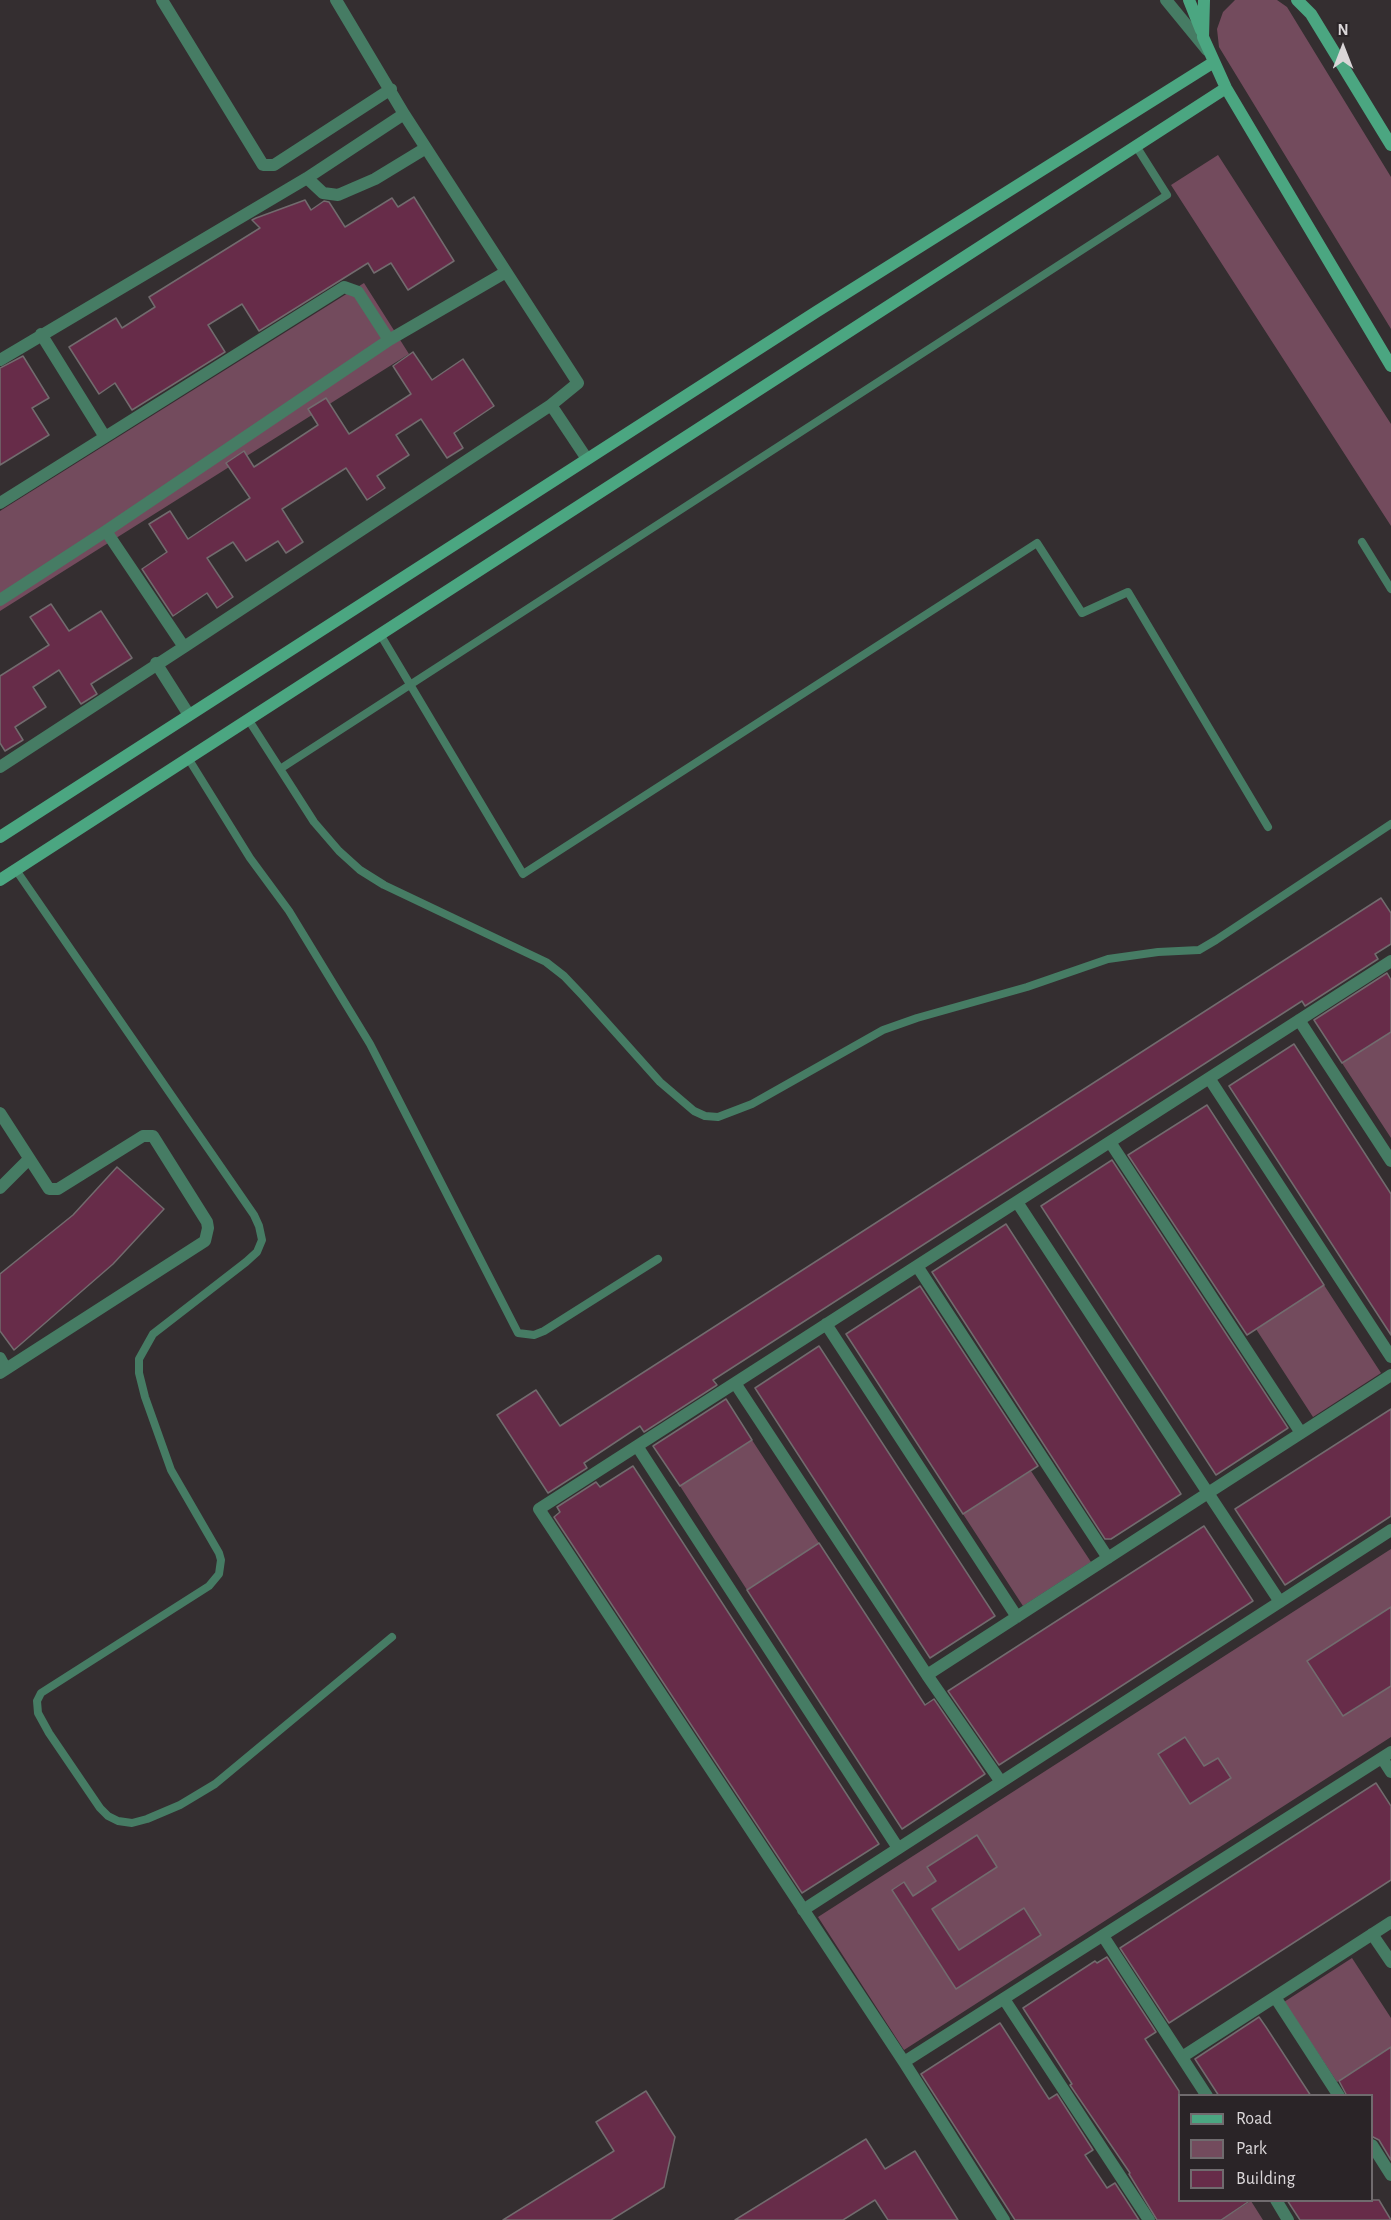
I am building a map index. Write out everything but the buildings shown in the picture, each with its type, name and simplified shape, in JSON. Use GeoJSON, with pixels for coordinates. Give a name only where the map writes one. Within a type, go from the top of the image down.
{"type":"FeatureCollection","features":[{"type":"Feature","properties":{"kind":"street"},"geometry":{"type":"LineString","coordinates":[[162,0],[263,165],[274,165],[391,89]]}},
{"type":"Feature","properties":{"kind":"street"},"geometry":{"type":"LineString","coordinates":[[0,767],[551,405],[578,383],[404,114],[336,0]]}},
{"type":"Feature","properties":{"kind":"street"},"geometry":{"type":"LineString","coordinates":[[1166,0],[1212,58]]}},
{"type":"Feature","properties":{"kind":"street"},"geometry":{"type":"LineString","coordinates":[[1189,0],[1226,88],[1391,366]]}},
{"type":"Feature","properties":{"kind":"street"},"geometry":{"type":"LineString","coordinates":[[1203,37],[1204,0]]}},
{"type":"Feature","properties":{"kind":"street"},"geometry":{"type":"LineString","coordinates":[[1297,0],[1311,14],[1391,144]]}},
{"type":"Feature","properties":{"kind":"street"},"geometry":{"type":"LineString","coordinates":[[0,837],[1212,58]]}},
{"type":"Feature","properties":{"kind":"street"},"geometry":{"type":"LineString","coordinates":[[0,880],[1226,88]]}},
{"type":"Feature","properties":{"kind":"street"},"geometry":{"type":"LineString","coordinates":[[0,360],[307,178],[404,114]]}},
{"type":"Feature","properties":{"kind":"street"},"geometry":{"type":"LineString","coordinates":[[307,178],[322,193],[338,195],[375,179],[426,148]]}},
{"type":"Feature","properties":{"kind":"street"},"geometry":{"type":"LineString","coordinates":[[0,600],[390,340],[506,272]]}},
{"type":"Feature","properties":{"kind":"street"},"geometry":{"type":"LineString","coordinates":[[0,503],[344,287],[358,292],[390,340]]}},
{"type":"Feature","properties":{"kind":"street"},"geometry":{"type":"LineString","coordinates":[[41,334],[105,437]]}},
{"type":"Feature","properties":{"kind":"street"},"geometry":{"type":"LineString","coordinates":[[551,405],[587,459]]}},
{"type":"Feature","properties":{"kind":"street"},"geometry":{"type":"LineString","coordinates":[[106,531],[184,647]]}},
{"type":"Feature","properties":{"kind":"street"},"geometry":{"type":"LineString","coordinates":[[156,663],[189,715]]}},
{"type":"Feature","properties":{"kind":"street"},"geometry":{"type":"LineString","coordinates":[[1004,2220],[904,2062],[539,1509],[1391,961]]}},
{"type":"Feature","properties":{"kind":"street"},"geometry":{"type":"LineString","coordinates":[[1299,1020],[1391,1161]]}},
{"type":"Feature","properties":{"kind":"street"},"geometry":{"type":"LineString","coordinates":[[1209,1078],[1391,1357]]}},
{"type":"Feature","properties":{"kind":"street"},"geometry":{"type":"LineString","coordinates":[[0,1113],[49,1189],[58,1189],[143,1136],[153,1136],[207,1222],[208,1233],[206,1241],[2,1367]]}},
{"type":"Feature","properties":{"kind":"street"},"geometry":{"type":"LineString","coordinates":[[1110,1142],[1301,1433]]}},
{"type":"Feature","properties":{"kind":"street"},"geometry":{"type":"LineString","coordinates":[[0,1188],[29,1159]]}},
{"type":"Feature","properties":{"kind":"street"},"geometry":{"type":"LineString","coordinates":[[1017,1202],[1280,1602]]}},
{"type":"Feature","properties":{"kind":"street"},"geometry":{"type":"LineString","coordinates":[[917,1266],[1108,1558]]}},
{"type":"Feature","properties":{"kind":"street"},"geometry":{"type":"LineString","coordinates":[[826,1324],[1017,1617]]}},
{"type":"Feature","properties":{"kind":"street"},"geometry":{"type":"LineString","coordinates":[[927,1675],[1391,1375]]}},
{"type":"Feature","properties":{"kind":"street"},"geometry":{"type":"LineString","coordinates":[[735,1383],[927,1675],[1001,1782]]}},
{"type":"Feature","properties":{"kind":"street"},"geometry":{"type":"LineString","coordinates":[[637,1446],[898,1848]]}},
{"type":"Feature","properties":{"kind":"street"},"geometry":{"type":"LineString","coordinates":[[803,1910],[1391,1530]]}},
{"type":"Feature","properties":{"kind":"street"},"geometry":{"type":"LineString","coordinates":[[904,2062],[1386,1755],[1391,1772]]}},
{"type":"Feature","properties":{"kind":"street"},"geometry":{"type":"LineString","coordinates":[[1182,2057],[1391,1922]]}},
{"type":"Feature","properties":{"kind":"street"},"geometry":{"type":"LineString","coordinates":[[1372,1934],[1391,1962]]}},
{"type":"Feature","properties":{"kind":"street"},"geometry":{"type":"LineString","coordinates":[[1103,1936],[1206,2094]]}},
{"type":"Feature","properties":{"kind":"street"},"geometry":{"type":"LineString","coordinates":[[1275,1997],[1338,2094]]}},
{"type":"Feature","properties":{"kind":"street"},"geometry":{"type":"LineString","coordinates":[[1004,1999],[1149,2220]]}},
{"type":"Feature","properties":{"kind":"street"},"geometry":{"type":"LineString","coordinates":[[1373,2148],[1391,2175]]}},
{"type":"Feature","properties":{"kind":"street"},"geometry":{"type":"LineString","coordinates":[[1277,2202],[1288,2220]]}},
{"type":"Feature","properties":{"kind":"lane"},"geometry":{"type":"LineString","coordinates":[[280,769],[1167,195],[1136,146]]}},
{"type":"Feature","properties":{"kind":"lane"},"geometry":{"type":"LineString","coordinates":[[1362,542],[1391,589]]}},
{"type":"Feature","properties":{"kind":"lane"},"geometry":{"type":"LineString","coordinates":[[380,634],[522,874],[1036,543],[1082,613],[1128,592],[1268,827]]}},
{"type":"Feature","properties":{"kind":"lane"},"geometry":{"type":"LineString","coordinates":[[248,719],[314,822],[339,851],[360,870],[384,885],[546,962],[564,976],[660,1082],[694,1111],[705,1116],[718,1117],[752,1104],[883,1030],[917,1017],[1027,987],[1108,959],[1158,952],[1199,950],[1391,824]]}},
{"type":"Feature","properties":{"kind":"lane"},"geometry":{"type":"LineString","coordinates":[[188,758],[250,858],[289,910],[369,1044],[518,1333],[534,1335],[544,1331],[658,1259]]}},
{"type":"Feature","properties":{"kind":"lane"},"geometry":{"type":"LineString","coordinates":[[16,870],[254,1215],[262,1240],[257,1252],[246,1262],[153,1334],[139,1359],[139,1373],[145,1397],[171,1470],[219,1552],[221,1560],[219,1574],[209,1586],[41,1694],[37,1701],[38,1713],[100,1808],[108,1816],[118,1821],[132,1823],[180,1805],[215,1784],[392,1636]]}},
{"type":"Feature","properties":{"kind":"green space"},"geometry":{"type":"Polygon","coordinates":[[[1235,0],[1277,0],[1287,7],[1391,177],[1391,329],[1219,47],[1217,29],[1223,12],[1235,0]]]}},
{"type":"Feature","properties":{"kind":"green space"},"geometry":{"type":"Polygon","coordinates":[[[1218,155],[1391,424],[1391,526],[1171,185],[1218,155]]]}},
{"type":"Feature","properties":{"kind":"green space"},"geometry":{"type":"Polygon","coordinates":[[[364,283],[409,354],[0,611],[0,511],[364,283]]]}},
{"type":"Feature","properties":{"kind":"green space"},"geometry":{"type":"Polygon","coordinates":[[[1391,1032],[1391,1138],[1342,1063],[1391,1032]]]}},
{"type":"Feature","properties":{"kind":"green space"},"geometry":{"type":"Polygon","coordinates":[[[1324,1285],[1381,1373],[1313,1417],[1256,1329],[1324,1285]]]}},
{"type":"Feature","properties":{"kind":"green space"},"geometry":{"type":"Polygon","coordinates":[[[752,1440],[819,1543],[747,1590],[680,1486],[752,1440]]]}},
{"type":"Feature","properties":{"kind":"green space"},"geometry":{"type":"Polygon","coordinates":[[[1031,1471],[1091,1562],[1023,1606],[963,1514],[1031,1471]]]}},
{"type":"Feature","properties":{"kind":"green space"},"geometry":{"type":"Polygon","coordinates":[[[1391,1549],[1391,1737],[904,2050],[818,1917],[1391,1549]]]}},
{"type":"Feature","properties":{"kind":"green space"},"geometry":{"type":"Polygon","coordinates":[[[1352,1958],[1391,2018],[1391,2047],[1337,2082],[1284,2002],[1352,1958]]]}},
{"type":"Feature","properties":{"kind":"green space"},"geometry":{"type":"Polygon","coordinates":[[[1252,2202],[1263,2220],[1221,2220],[1252,2202]]]}}]}
